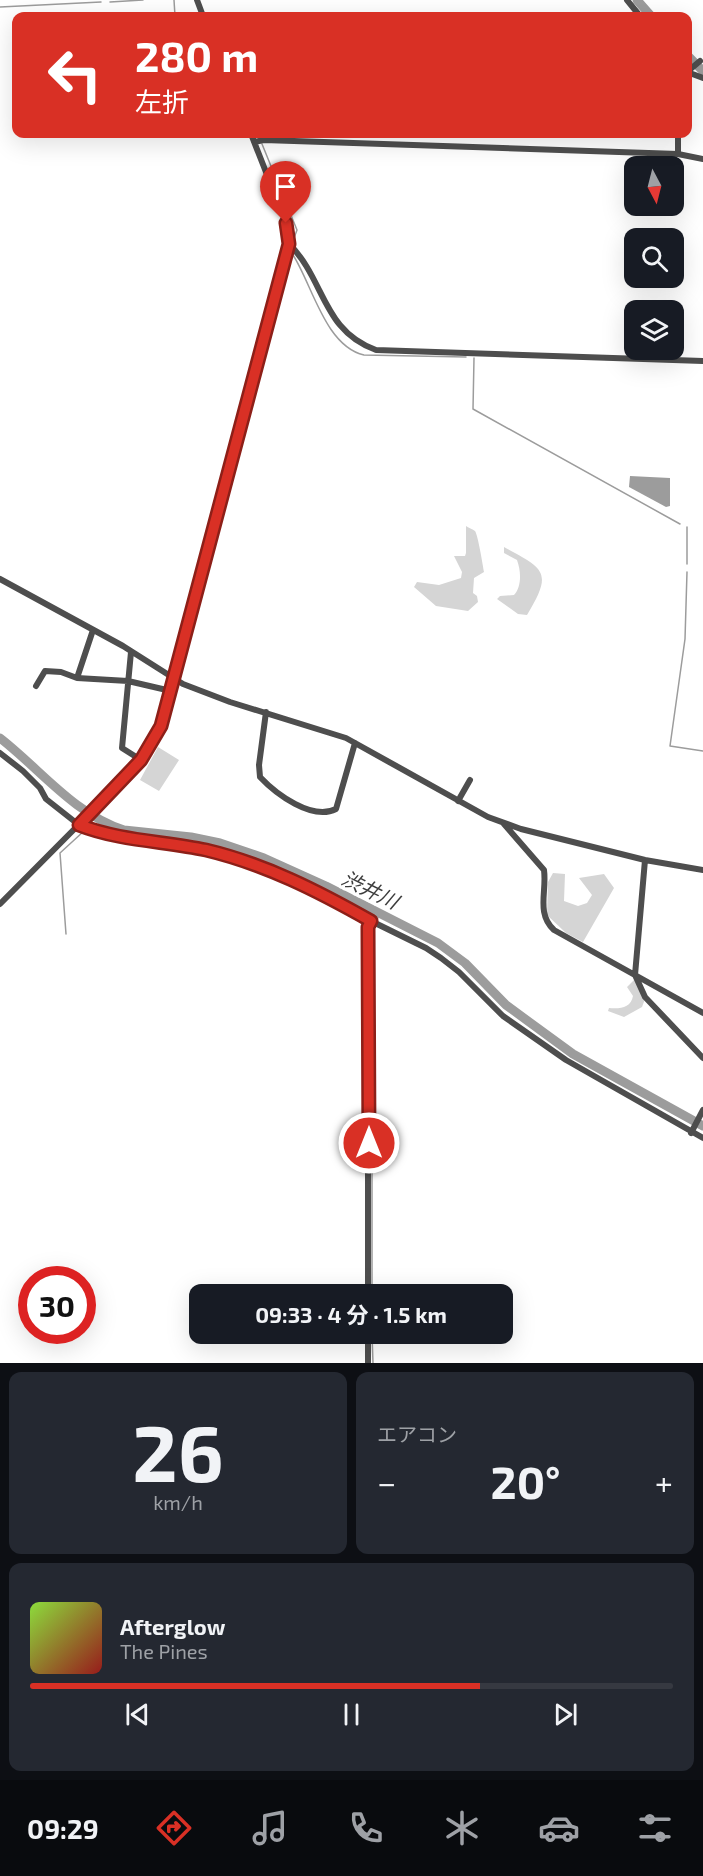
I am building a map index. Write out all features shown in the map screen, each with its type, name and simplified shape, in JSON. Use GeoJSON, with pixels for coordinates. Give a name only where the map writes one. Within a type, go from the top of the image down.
{"type":"FeatureCollection","features":[{"type":"Feature","properties":{"kind":"street"},"geometry":{"type":"LineString","coordinates":[[627,0],[637,12]]}},
{"type":"Feature","properties":{"kind":"street"},"geometry":{"type":"LineString","coordinates":[[692,68],[700,61]]}},
{"type":"Feature","properties":{"kind":"street"},"geometry":{"type":"LineString","coordinates":[[0,904],[141,760],[161,726],[289,244],[286,223],[252,138]]}},
{"type":"Feature","properties":{"kind":"street"},"geometry":{"type":"LineString","coordinates":[[678,138],[678,154]]}},
{"type":"Feature","properties":{"kind":"street"},"geometry":{"type":"LineString","coordinates":[[254,142],[264,140],[678,154],[703,159]]}},
{"type":"Feature","properties":{"kind":"street"},"geometry":{"type":"LineString","coordinates":[[289,244],[302,261],[345,332],[357,344],[376,350],[703,362]]}},
{"type":"Feature","properties":{"kind":"street"},"geometry":{"type":"LineString","coordinates":[[0,579],[93,630],[175,679],[200,691],[331,733],[355,743],[504,824],[645,860],[703,870]]}},
{"type":"Feature","properties":{"kind":"street"},"geometry":{"type":"LineString","coordinates":[[77,678],[93,630]]}},
{"type":"Feature","properties":{"kind":"street"},"geometry":{"type":"LineString","coordinates":[[131,652],[122,747],[141,760]]}},
{"type":"Feature","properties":{"kind":"street"},"geometry":{"type":"LineString","coordinates":[[36,686],[45,671],[61,672],[77,678],[129,682],[171,692]]}},
{"type":"Feature","properties":{"kind":"street"},"geometry":{"type":"LineString","coordinates":[[266,712],[259,765],[260,777],[304,808],[324,813],[336,809],[355,743]]}},
{"type":"Feature","properties":{"kind":"street"},"geometry":{"type":"LineString","coordinates":[[0,753],[23,771],[40,788],[46,799],[80,824],[118,836],[204,850],[253,863],[339,903],[426,948],[459,972],[515,1026],[580,1068],[703,1138]]}},
{"type":"Feature","properties":{"kind":"street"},"geometry":{"type":"LineString","coordinates":[[458,801],[470,780]]}},
{"type":"Feature","properties":{"kind":"street"},"geometry":{"type":"LineString","coordinates":[[504,824],[544,870],[543,910],[549,925],[703,1013]]}},
{"type":"Feature","properties":{"kind":"street"},"geometry":{"type":"LineString","coordinates":[[645,860],[635,975],[645,997],[703,1058]]}},
{"type":"Feature","properties":{"kind":"street"},"geometry":{"type":"LineString","coordinates":[[368,1284],[368,927],[371,921]]}},
{"type":"Feature","properties":{"kind":"street"},"geometry":{"type":"LineString","coordinates":[[692,1132],[702,1111]]}},
{"type":"Feature","properties":{"kind":"street"},"geometry":{"type":"LineString","coordinates":[[368,1344],[368,1363]]}},
{"type":"Feature","properties":{"kind":"shaded area"},"geometry":{"type":"Polygon","coordinates":[[[630,476],[670,478],[670,506],[666,507],[629,487],[630,476]]]}},
{"type":"Feature","properties":{"kind":"shaded area"},"geometry":{"type":"Polygon","coordinates":[[[466,526],[474,530],[476,534],[484,572],[474,578],[473,593],[477,596],[478,602],[468,611],[436,606],[414,587],[417,582],[439,585],[461,578],[462,572],[454,556],[465,556],[466,526]]]}},
{"type":"Feature","properties":{"kind":"shaded area"},"geometry":{"type":"Polygon","coordinates":[[[504,547],[529,561],[541,573],[540,589],[527,615],[518,614],[497,599],[500,596],[514,595],[520,583],[517,560],[504,553],[504,547]]]}},
{"type":"Feature","properties":{"kind":"shaded area"},"geometry":{"type":"Polygon","coordinates":[[[158,747],[179,760],[159,791],[140,780],[158,747]]]}},
{"type":"Feature","properties":{"kind":"shaded area"},"geometry":{"type":"Polygon","coordinates":[[[553,873],[565,874],[564,901],[578,906],[587,903],[592,895],[579,878],[604,874],[614,888],[583,942],[566,933],[547,915],[548,882],[553,873]]]}},
{"type":"Feature","properties":{"kind":"shaded area"},"geometry":{"type":"Polygon","coordinates":[[[634,980],[645,999],[642,1007],[624,1017],[608,1011],[609,1008],[621,1008],[630,1003],[633,996],[627,987],[634,980]]]}},
{"type":"Feature","properties":{"kind":"waterway"},"geometry":{"type":"LineString","coordinates":[[110,2],[143,0]]}},
{"type":"Feature","properties":{"kind":"waterway"},"geometry":{"type":"LineString","coordinates":[[174,0],[175,12]]}},
{"type":"Feature","properties":{"kind":"waterway"},"geometry":{"type":"LineString","coordinates":[[637,0],[648,12]]}},
{"type":"Feature","properties":{"kind":"waterway"},"geometry":{"type":"LineString","coordinates":[[0,7],[101,2]]}},
{"type":"Feature","properties":{"kind":"waterway"},"geometry":{"type":"LineString","coordinates":[[692,60],[703,71]]}},
{"type":"Feature","properties":{"kind":"waterway"},"geometry":{"type":"LineString","coordinates":[[262,144],[297,230],[294,238]]}},
{"type":"Feature","properties":{"kind":"waterway"},"geometry":{"type":"LineString","coordinates":[[293,255],[329,327],[339,340],[351,349],[364,355],[466,357]]}},
{"type":"Feature","properties":{"kind":"waterway"},"geometry":{"type":"LineString","coordinates":[[474,358],[473,409],[680,524]]}},
{"type":"Feature","properties":{"kind":"waterway"},"geometry":{"type":"LineString","coordinates":[[687,527],[687,564]]}},
{"type":"Feature","properties":{"kind":"waterway"},"geometry":{"type":"LineString","coordinates":[[687,572],[685,639],[670,746],[703,751]]}},
{"type":"Feature","properties":{"kind":"waterway","name":"渋井川"},"geometry":{"type":"LineString","coordinates":[[0,738],[58,790],[106,823],[124,830],[191,837],[220,843],[264,858],[326,886],[438,943],[465,963],[506,1005],[573,1054],[703,1126]]}},
{"type":"Feature","properties":{"kind":"waterway","name":"渋井川"},"geometry":{"type":"LineString","coordinates":[[79,806],[83,815]]}},
{"type":"Feature","properties":{"kind":"waterway"},"geometry":{"type":"LineString","coordinates":[[66,934],[60,853],[84,831]]}},
{"type":"Feature","properties":{"kind":"waterway"},"geometry":{"type":"LineString","coordinates":[[377,920],[379,915]]}},
{"type":"Feature","properties":{"kind":"waterway"},"geometry":{"type":"LineString","coordinates":[[372,1118],[374,927]]}},
{"type":"Feature","properties":{"kind":"waterway"},"geometry":{"type":"LineString","coordinates":[[372,1124],[372,1284]]}},
{"type":"Feature","properties":{"kind":"waterway"},"geometry":{"type":"LineString","coordinates":[[372,1344],[373,1363]]}},
{"type":"Feature","properties":{"kind":"route"},"geometry":{"type":"LineString","coordinates":[[286,223],[289,244],[161,726],[148,752],[79,825],[93,831],[204,850],[253,863],[339,903],[371,921],[368,927],[369,1143]]}}]}
